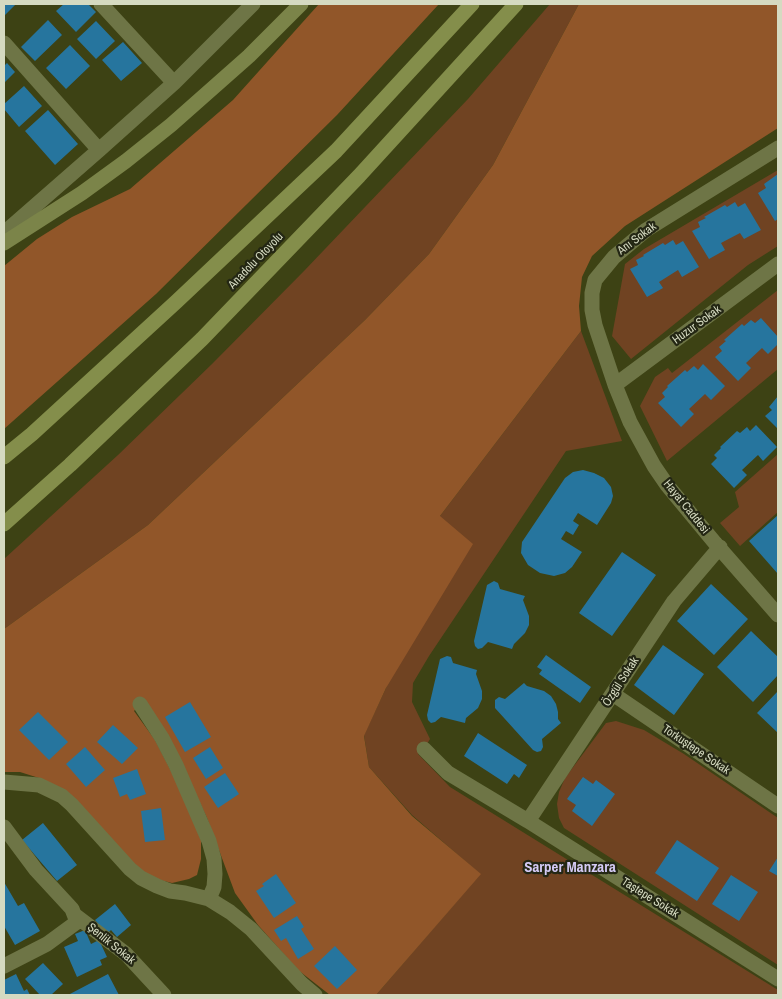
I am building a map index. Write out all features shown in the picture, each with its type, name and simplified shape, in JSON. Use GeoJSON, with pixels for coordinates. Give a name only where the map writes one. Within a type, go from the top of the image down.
{"type":"FeatureCollection","features":[{"type":"Feature","properties":{"kind":"highway","name":"Anadolu Otoyolu"},"geometry":{"type":"LineString","coordinates":[[4,457],[32,434],[176,302],[336,151],[472,4]]}},
{"type":"Feature","properties":{"kind":"highway","name":"Anadolu Otoyolu"},"geometry":{"type":"LineString","coordinates":[[4,524],[70,465],[202,339],[358,176],[516,4]]}},
{"type":"Feature","properties":{"kind":"main road"},"geometry":{"type":"LineString","coordinates":[[4,243],[82,193],[171,125],[243,62],[301,4]]}},
{"type":"Feature","properties":{"kind":"street"},"geometry":{"type":"LineString","coordinates":[[102,4],[174,83]]}},
{"type":"Feature","properties":{"kind":"street"},"geometry":{"type":"LineString","coordinates":[[4,233],[174,83],[253,4]]}},
{"type":"Feature","properties":{"kind":"street"},"geometry":{"type":"LineString","coordinates":[[4,43],[100,150]]}},
{"type":"Feature","properties":{"kind":"street","name":"Anı Sokak"},"geometry":{"type":"LineString","coordinates":[[615,385],[595,325],[592,310],[592,293],[595,280],[614,257],[646,230],[778,148]]}},
{"type":"Feature","properties":{"kind":"street","name":"Huzur Sokak"},"geometry":{"type":"LineString","coordinates":[[615,385],[778,264]]}},
{"type":"Feature","properties":{"kind":"street","name":"Hayat Caddesi"},"geometry":{"type":"LineString","coordinates":[[615,385],[630,422],[654,466],[667,485],[778,615]]}},
{"type":"Feature","properties":{"kind":"street","name":"Özgül Sokak"},"geometry":{"type":"LineString","coordinates":[[528,821],[674,601],[720,547]]}},
{"type":"Feature","properties":{"kind":"street","name":"Torkuştepe Sokak"},"geometry":{"type":"LineString","coordinates":[[614,694],[778,806]]}},
{"type":"Feature","properties":{"kind":"street"},"geometry":{"type":"LineString","coordinates":[[140,704],[173,759],[209,841],[216,874],[214,887],[209,899]]}},
{"type":"Feature","properties":{"kind":"street","name":"Taştepe Sokak"},"geometry":{"type":"LineString","coordinates":[[424,749],[448,773],[528,821],[778,979]]}},
{"type":"Feature","properties":{"kind":"street"},"geometry":{"type":"LineString","coordinates":[[4,782],[39,785],[52,791],[72,805],[121,860],[141,878],[170,891],[185,892],[209,899],[230,912],[251,929],[302,984],[315,995]]}},
{"type":"Feature","properties":{"kind":"street","name":"Şenlik Sokak"},"geometry":{"type":"LineString","coordinates":[[4,826],[32,864],[76,916],[126,954],[164,995]]}},
{"type":"Feature","properties":{"kind":"street"},"geometry":{"type":"LineString","coordinates":[[4,966],[47,944],[66,931],[77,922],[76,916]]}},
{"type":"Feature","properties":{"kind":"shaded area"},"geometry":{"type":"Polygon","coordinates":[[[319,4],[439,4],[337,115],[156,294],[4,429],[4,266],[37,239],[72,217],[130,189],[233,100],[319,4]]]}},
{"type":"Feature","properties":{"kind":"shaded area"},"geometry":{"type":"Polygon","coordinates":[[[550,4],[579,4],[493,165],[429,254],[365,320],[148,525],[4,629],[4,559],[118,455],[304,271],[468,99],[550,4]]]}},
{"type":"Feature","properties":{"kind":"shaded area"},"geometry":{"type":"Polygon","coordinates":[[[579,4],[778,4],[778,128],[625,226],[592,256],[582,277],[579,306],[581,331],[440,516],[473,544],[386,688],[364,736],[369,767],[412,816],[481,874],[376,995],[330,995],[298,970],[258,925],[235,893],[207,818],[175,749],[140,704],[134,711],[155,740],[181,790],[201,840],[201,859],[197,875],[189,879],[172,883],[156,879],[139,870],[39,778],[20,772],[4,772],[4,629],[148,525],[365,320],[429,254],[493,165],[579,4]]]}},
{"type":"Feature","properties":{"kind":"shaded area"},"geometry":{"type":"Polygon","coordinates":[[[778,170],[778,246],[748,265],[631,359],[612,336],[625,264],[644,249],[778,170]]]}},
{"type":"Feature","properties":{"kind":"shaded area"},"geometry":{"type":"Polygon","coordinates":[[[778,290],[778,369],[667,461],[640,406],[655,377],[668,368],[672,373],[778,290]]]}},
{"type":"Feature","properties":{"kind":"shaded area"},"geometry":{"type":"Polygon","coordinates":[[[581,331],[622,441],[566,451],[429,656],[413,683],[412,702],[430,739],[424,749],[418,754],[450,787],[778,990],[778,995],[376,995],[480,874],[412,815],[369,767],[364,735],[386,688],[440,516],[581,331]]]}},
{"type":"Feature","properties":{"kind":"shaded area"},"geometry":{"type":"Polygon","coordinates":[[[778,454],[778,512],[740,546],[720,523],[739,507],[735,492],[778,454]]]}},
{"type":"Feature","properties":{"kind":"shaded area"},"geometry":{"type":"Polygon","coordinates":[[[616,721],[644,730],[684,754],[778,818],[778,965],[564,828],[559,818],[557,804],[559,792],[565,778],[606,723],[616,721]]]}},
{"type":"Feature","properties":{"kind":"building"},"geometry":{"type":"Polygon","coordinates":[[[4,4],[16,4],[4,16],[4,4]]]}},
{"type":"Feature","properties":{"kind":"building"},"geometry":{"type":"Polygon","coordinates":[[[64,4],[88,4],[96,12],[76,32],[56,11],[64,4]]]}},
{"type":"Feature","properties":{"kind":"building"},"geometry":{"type":"Polygon","coordinates":[[[48,20],[62,35],[35,61],[21,47],[48,20]]]}},
{"type":"Feature","properties":{"kind":"building"},"geometry":{"type":"Polygon","coordinates":[[[96,21],[115,41],[96,59],[77,39],[96,21]]]}},
{"type":"Feature","properties":{"kind":"building"},"geometry":{"type":"Polygon","coordinates":[[[123,42],[142,63],[121,81],[102,60],[123,42]]]}},
{"type":"Feature","properties":{"kind":"building"},"geometry":{"type":"Polygon","coordinates":[[[70,45],[90,66],[66,89],[46,68],[70,45]]]}},
{"type":"Feature","properties":{"kind":"building"},"geometry":{"type":"Polygon","coordinates":[[[7,63],[15,72],[5,82],[4,66],[7,63]]]}},
{"type":"Feature","properties":{"kind":"building"},"geometry":{"type":"Polygon","coordinates":[[[24,86],[42,106],[19,127],[4,109],[4,104],[24,86]]]}},
{"type":"Feature","properties":{"kind":"building"},"geometry":{"type":"Polygon","coordinates":[[[48,110],[78,144],[55,165],[25,131],[48,110]]]}},
{"type":"Feature","properties":{"kind":"building"},"geometry":{"type":"Polygon","coordinates":[[[778,174],[778,219],[775,221],[758,193],[766,188],[764,184],[778,174]]]}},
{"type":"Feature","properties":{"kind":"building"},"geometry":{"type":"Polygon","coordinates":[[[735,202],[738,207],[745,203],[761,230],[744,239],[740,233],[721,243],[725,250],[709,259],[692,231],[700,227],[698,222],[706,218],[704,217],[725,205],[727,207],[735,202]]]}},
{"type":"Feature","properties":{"kind":"building"},"geometry":{"type":"Polygon","coordinates":[[[673,240],[676,245],[683,241],[699,267],[682,277],[678,270],[659,282],[663,288],[647,297],[630,269],[638,265],[636,260],[643,255],[663,243],[665,245],[673,240]]]}},
{"type":"Feature","properties":{"kind":"building"},"geometry":{"type":"Polygon","coordinates":[[[761,318],[778,337],[778,344],[768,354],[762,348],[746,363],[751,368],[738,381],[715,357],[722,351],[719,347],[726,341],[724,340],[742,324],[744,326],[751,320],[755,323],[761,318]]]}},
{"type":"Feature","properties":{"kind":"building"},"geometry":{"type":"Polygon","coordinates":[[[703,364],[725,386],[711,400],[705,394],[689,409],[694,414],[681,427],[658,403],[665,397],[662,393],[667,386],[685,370],[687,372],[694,366],[698,370],[703,364]]]}},
{"type":"Feature","properties":{"kind":"building"},"geometry":{"type":"Polygon","coordinates":[[[778,396],[778,429],[765,416],[772,410],[769,407],[778,396]]]}},
{"type":"Feature","properties":{"kind":"building"},"geometry":{"type":"Polygon","coordinates":[[[756,425],[777,447],[763,461],[758,455],[742,470],[747,475],[734,488],[711,464],[717,458],[714,455],[737,431],[740,433],[747,427],[750,431],[756,425]]]}},
{"type":"Feature","properties":{"kind":"building"},"geometry":{"type":"Polygon","coordinates":[[[583,470],[604,478],[611,487],[613,496],[611,503],[597,525],[578,513],[573,521],[579,525],[573,535],[566,531],[561,539],[582,552],[572,567],[565,573],[554,576],[540,573],[528,565],[521,553],[522,542],[565,478],[573,472],[583,470]]]}},
{"type":"Feature","properties":{"kind":"building"},"geometry":{"type":"Polygon","coordinates":[[[778,515],[778,574],[749,541],[778,515]]]}},
{"type":"Feature","properties":{"kind":"building"},"geometry":{"type":"Polygon","coordinates":[[[622,552],[656,575],[612,636],[579,613],[622,552]]]}},
{"type":"Feature","properties":{"kind":"building"},"geometry":{"type":"Polygon","coordinates":[[[494,581],[498,583],[500,589],[525,596],[523,600],[529,616],[529,625],[512,649],[488,642],[482,648],[478,649],[475,646],[474,641],[487,585],[494,581]]]}},
{"type":"Feature","properties":{"kind":"building"},"geometry":{"type":"Polygon","coordinates":[[[711,584],[748,619],[714,655],[677,621],[711,584]]]}},
{"type":"Feature","properties":{"kind":"building"},"geometry":{"type":"Polygon","coordinates":[[[751,631],[778,657],[778,675],[753,702],[717,667],[751,631]]]}},
{"type":"Feature","properties":{"kind":"building"},"geometry":{"type":"Polygon","coordinates":[[[663,645],[704,674],[674,715],[634,685],[663,645]]]}},
{"type":"Feature","properties":{"kind":"building"},"geometry":{"type":"Polygon","coordinates":[[[546,655],[591,687],[580,703],[539,674],[542,670],[537,667],[546,655]]]}},
{"type":"Feature","properties":{"kind":"building"},"geometry":{"type":"Polygon","coordinates":[[[447,656],[451,657],[453,663],[477,670],[476,674],[482,691],[482,699],[478,708],[466,718],[465,723],[441,717],[431,723],[428,720],[427,715],[440,659],[447,656]]]}},
{"type":"Feature","properties":{"kind":"building"},"geometry":{"type":"Polygon","coordinates":[[[524,683],[551,696],[556,704],[558,719],[561,723],[542,739],[543,747],[541,751],[537,752],[533,750],[495,708],[495,700],[499,697],[505,699],[524,683]]]}},
{"type":"Feature","properties":{"kind":"building"},"geometry":{"type":"Polygon","coordinates":[[[778,691],[778,733],[757,713],[778,691]]]}},
{"type":"Feature","properties":{"kind":"building"},"geometry":{"type":"Polygon","coordinates":[[[190,702],[211,737],[185,752],[165,717],[190,702]]]}},
{"type":"Feature","properties":{"kind":"building"},"geometry":{"type":"Polygon","coordinates":[[[38,712],[68,742],[49,760],[19,730],[38,712]]]}},
{"type":"Feature","properties":{"kind":"building"},"geometry":{"type":"Polygon","coordinates":[[[113,725],[138,748],[122,764],[97,742],[113,725]]]}},
{"type":"Feature","properties":{"kind":"building"},"geometry":{"type":"Polygon","coordinates":[[[478,733],[527,765],[519,778],[514,774],[507,784],[464,756],[478,733]]]}},
{"type":"Feature","properties":{"kind":"building"},"geometry":{"type":"Polygon","coordinates":[[[85,747],[105,770],[86,787],[66,764],[85,747]]]}},
{"type":"Feature","properties":{"kind":"building"},"geometry":{"type":"Polygon","coordinates":[[[210,747],[223,768],[206,779],[193,758],[210,747]]]}},
{"type":"Feature","properties":{"kind":"building"},"geometry":{"type":"Polygon","coordinates":[[[137,769],[146,794],[130,800],[127,794],[120,797],[113,778],[137,769]]]}},
{"type":"Feature","properties":{"kind":"building"},"geometry":{"type":"Polygon","coordinates":[[[225,773],[239,794],[218,808],[204,787],[225,773]]]}},
{"type":"Feature","properties":{"kind":"building"},"geometry":{"type":"Polygon","coordinates":[[[583,777],[593,784],[596,780],[615,794],[592,826],[572,811],[576,805],[567,799],[583,777]]]}},
{"type":"Feature","properties":{"kind":"building"},"geometry":{"type":"Polygon","coordinates":[[[161,808],[165,840],[145,842],[141,811],[161,808]]]}},
{"type":"Feature","properties":{"kind":"building"},"geometry":{"type":"Polygon","coordinates":[[[43,823],[77,865],[57,881],[22,840],[43,823]]]}},
{"type":"Feature","properties":{"kind":"building"},"geometry":{"type":"Polygon","coordinates":[[[677,840],[719,868],[697,901],[655,873],[677,840]]]}},
{"type":"Feature","properties":{"kind":"building"},"geometry":{"type":"Polygon","coordinates":[[[778,857],[778,876],[769,871],[778,857]]]}},
{"type":"Feature","properties":{"kind":"building"},"geometry":{"type":"Polygon","coordinates":[[[276,874],[296,903],[274,918],[256,891],[276,874]]]}},
{"type":"Feature","properties":{"kind":"building"},"geometry":{"type":"Polygon","coordinates":[[[731,875],[758,892],[739,921],[712,904],[731,875]]]}},
{"type":"Feature","properties":{"kind":"building"},"geometry":{"type":"Polygon","coordinates":[[[4,882],[18,906],[24,903],[40,931],[15,945],[4,926],[4,882]]]}},
{"type":"Feature","properties":{"kind":"building"},"geometry":{"type":"Polygon","coordinates":[[[115,904],[131,925],[117,937],[111,930],[107,934],[95,920],[115,904]]]}},
{"type":"Feature","properties":{"kind":"building"},"geometry":{"type":"Polygon","coordinates":[[[297,916],[304,927],[301,929],[314,949],[298,959],[286,938],[281,941],[274,930],[297,916]]]}},
{"type":"Feature","properties":{"kind":"building"},"geometry":{"type":"Polygon","coordinates":[[[85,930],[91,944],[99,940],[107,957],[100,960],[102,965],[77,977],[64,947],[78,941],[75,934],[85,930]]]}},
{"type":"Feature","properties":{"kind":"building"},"geometry":{"type":"Polygon","coordinates":[[[335,946],[357,970],[337,989],[314,966],[335,946]]]}},
{"type":"Feature","properties":{"kind":"building"},"geometry":{"type":"Polygon","coordinates":[[[43,963],[63,984],[51,995],[40,995],[25,979],[43,963]]]}},
{"type":"Feature","properties":{"kind":"building"},"geometry":{"type":"Polygon","coordinates":[[[16,974],[24,991],[27,989],[30,995],[4,995],[4,980],[16,974]]]}},
{"type":"Feature","properties":{"kind":"building"},"geometry":{"type":"Polygon","coordinates":[[[108,974],[119,995],[68,995],[108,974]]]}},
{"type":"Feature","properties":{"kind":"district","name":"Sarper Manzara"},"geometry":{"type":"Point","coordinates":[570,868]}}]}
